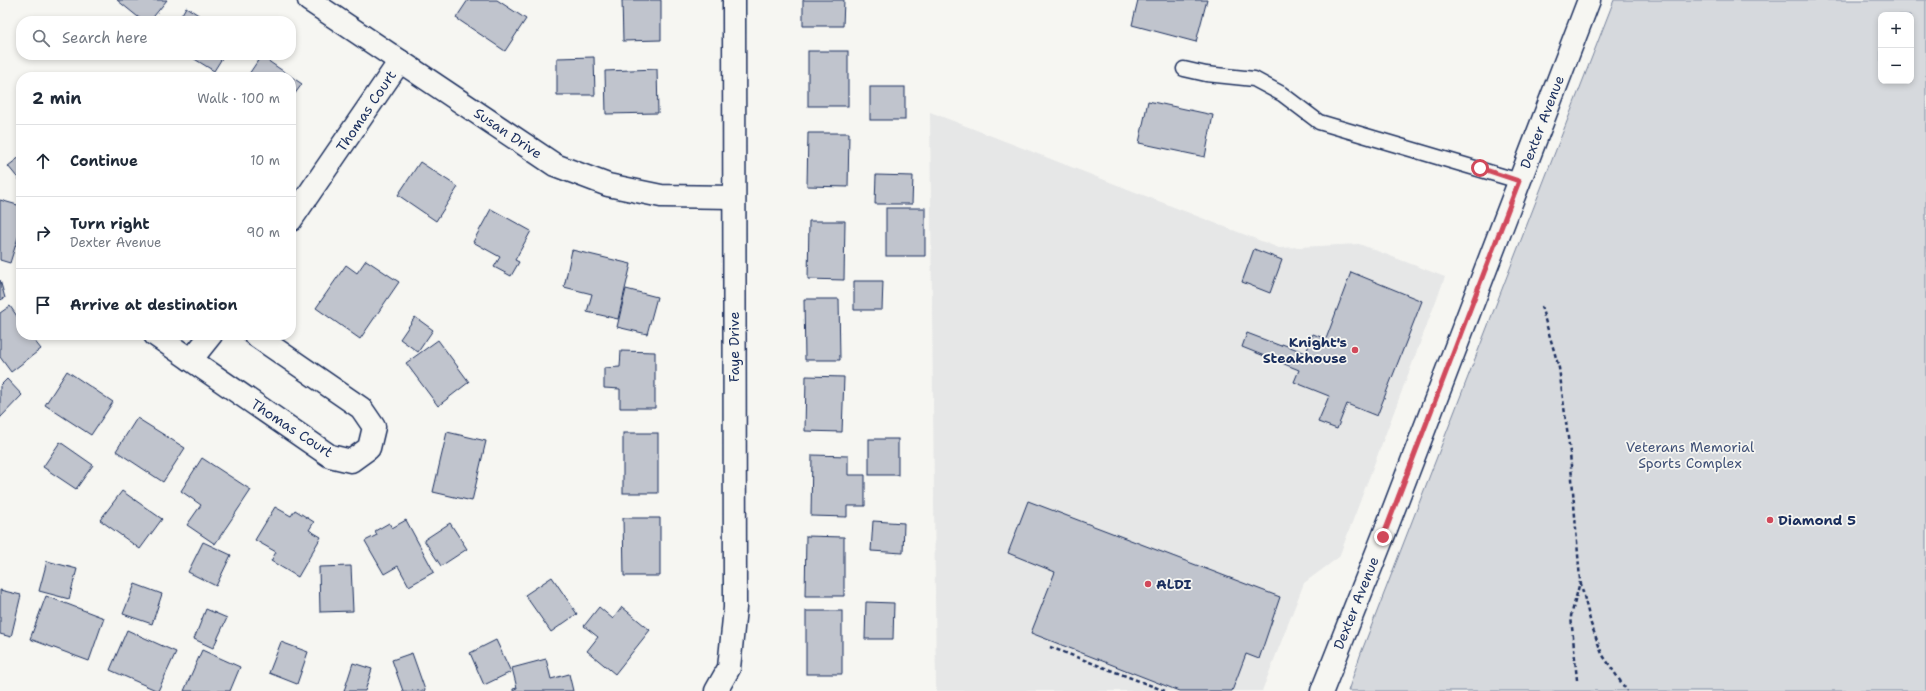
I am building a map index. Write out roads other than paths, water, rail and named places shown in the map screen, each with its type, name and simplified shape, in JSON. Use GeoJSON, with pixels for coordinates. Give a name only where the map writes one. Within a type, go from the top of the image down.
{"type":"FeatureCollection","features":[{"type":"Feature","properties":{"kind":"street","name":"Susan Drive"},"geometry":{"type":"LineString","coordinates":[[309,0],[555,165],[608,185],[661,196],[733,197]]}},
{"type":"Feature","properties":{"kind":"street","name":"Faye Drive"},"geometry":{"type":"LineString","coordinates":[[716,691],[729,668],[735,608],[733,197],[734,0]]}},
{"type":"Feature","properties":{"kind":"street","name":"Dexter Avenue"},"geometry":{"type":"LineString","coordinates":[[1322,691],[1589,0]]}},
{"type":"Feature","properties":{"kind":"street","name":"Thomas Court"},"geometry":{"type":"LineString","coordinates":[[296,213],[400,61]]}},
{"type":"Feature","properties":{"kind":"street","name":"Thomas Court"},"geometry":{"type":"LineString","coordinates":[[162,340],[330,456],[351,461],[369,448],[374,427],[362,408],[262,340]]}},
{"type":"Feature","properties":{"kind":"street"},"geometry":{"type":"LineString","coordinates":[[192,360],[207,340]]}},
{"type":"Feature","properties":{"kind":"lane"},"geometry":{"type":"LineString","coordinates":[[1184,68],[1206,74],[1254,79],[1282,94],[1319,122],[1519,181]]}},
{"type":"Feature","properties":{"kind":"place","name":"Knight's Steakhouse"},"geometry":{"type":"Point","coordinates":[1355,350]}},
{"type":"Feature","properties":{"kind":"place","name":"Diamond 5"},"geometry":{"type":"Point","coordinates":[1770,520]}},
{"type":"Feature","properties":{"kind":"place","name":"ALDI"},"geometry":{"type":"Point","coordinates":[1148,584]}},
{"type":"Feature","properties":{"kind":"park label","name":"Veterans Memorial Sports Complex"},"geometry":{"type":"Point","coordinates":[1690,456]}}]}
